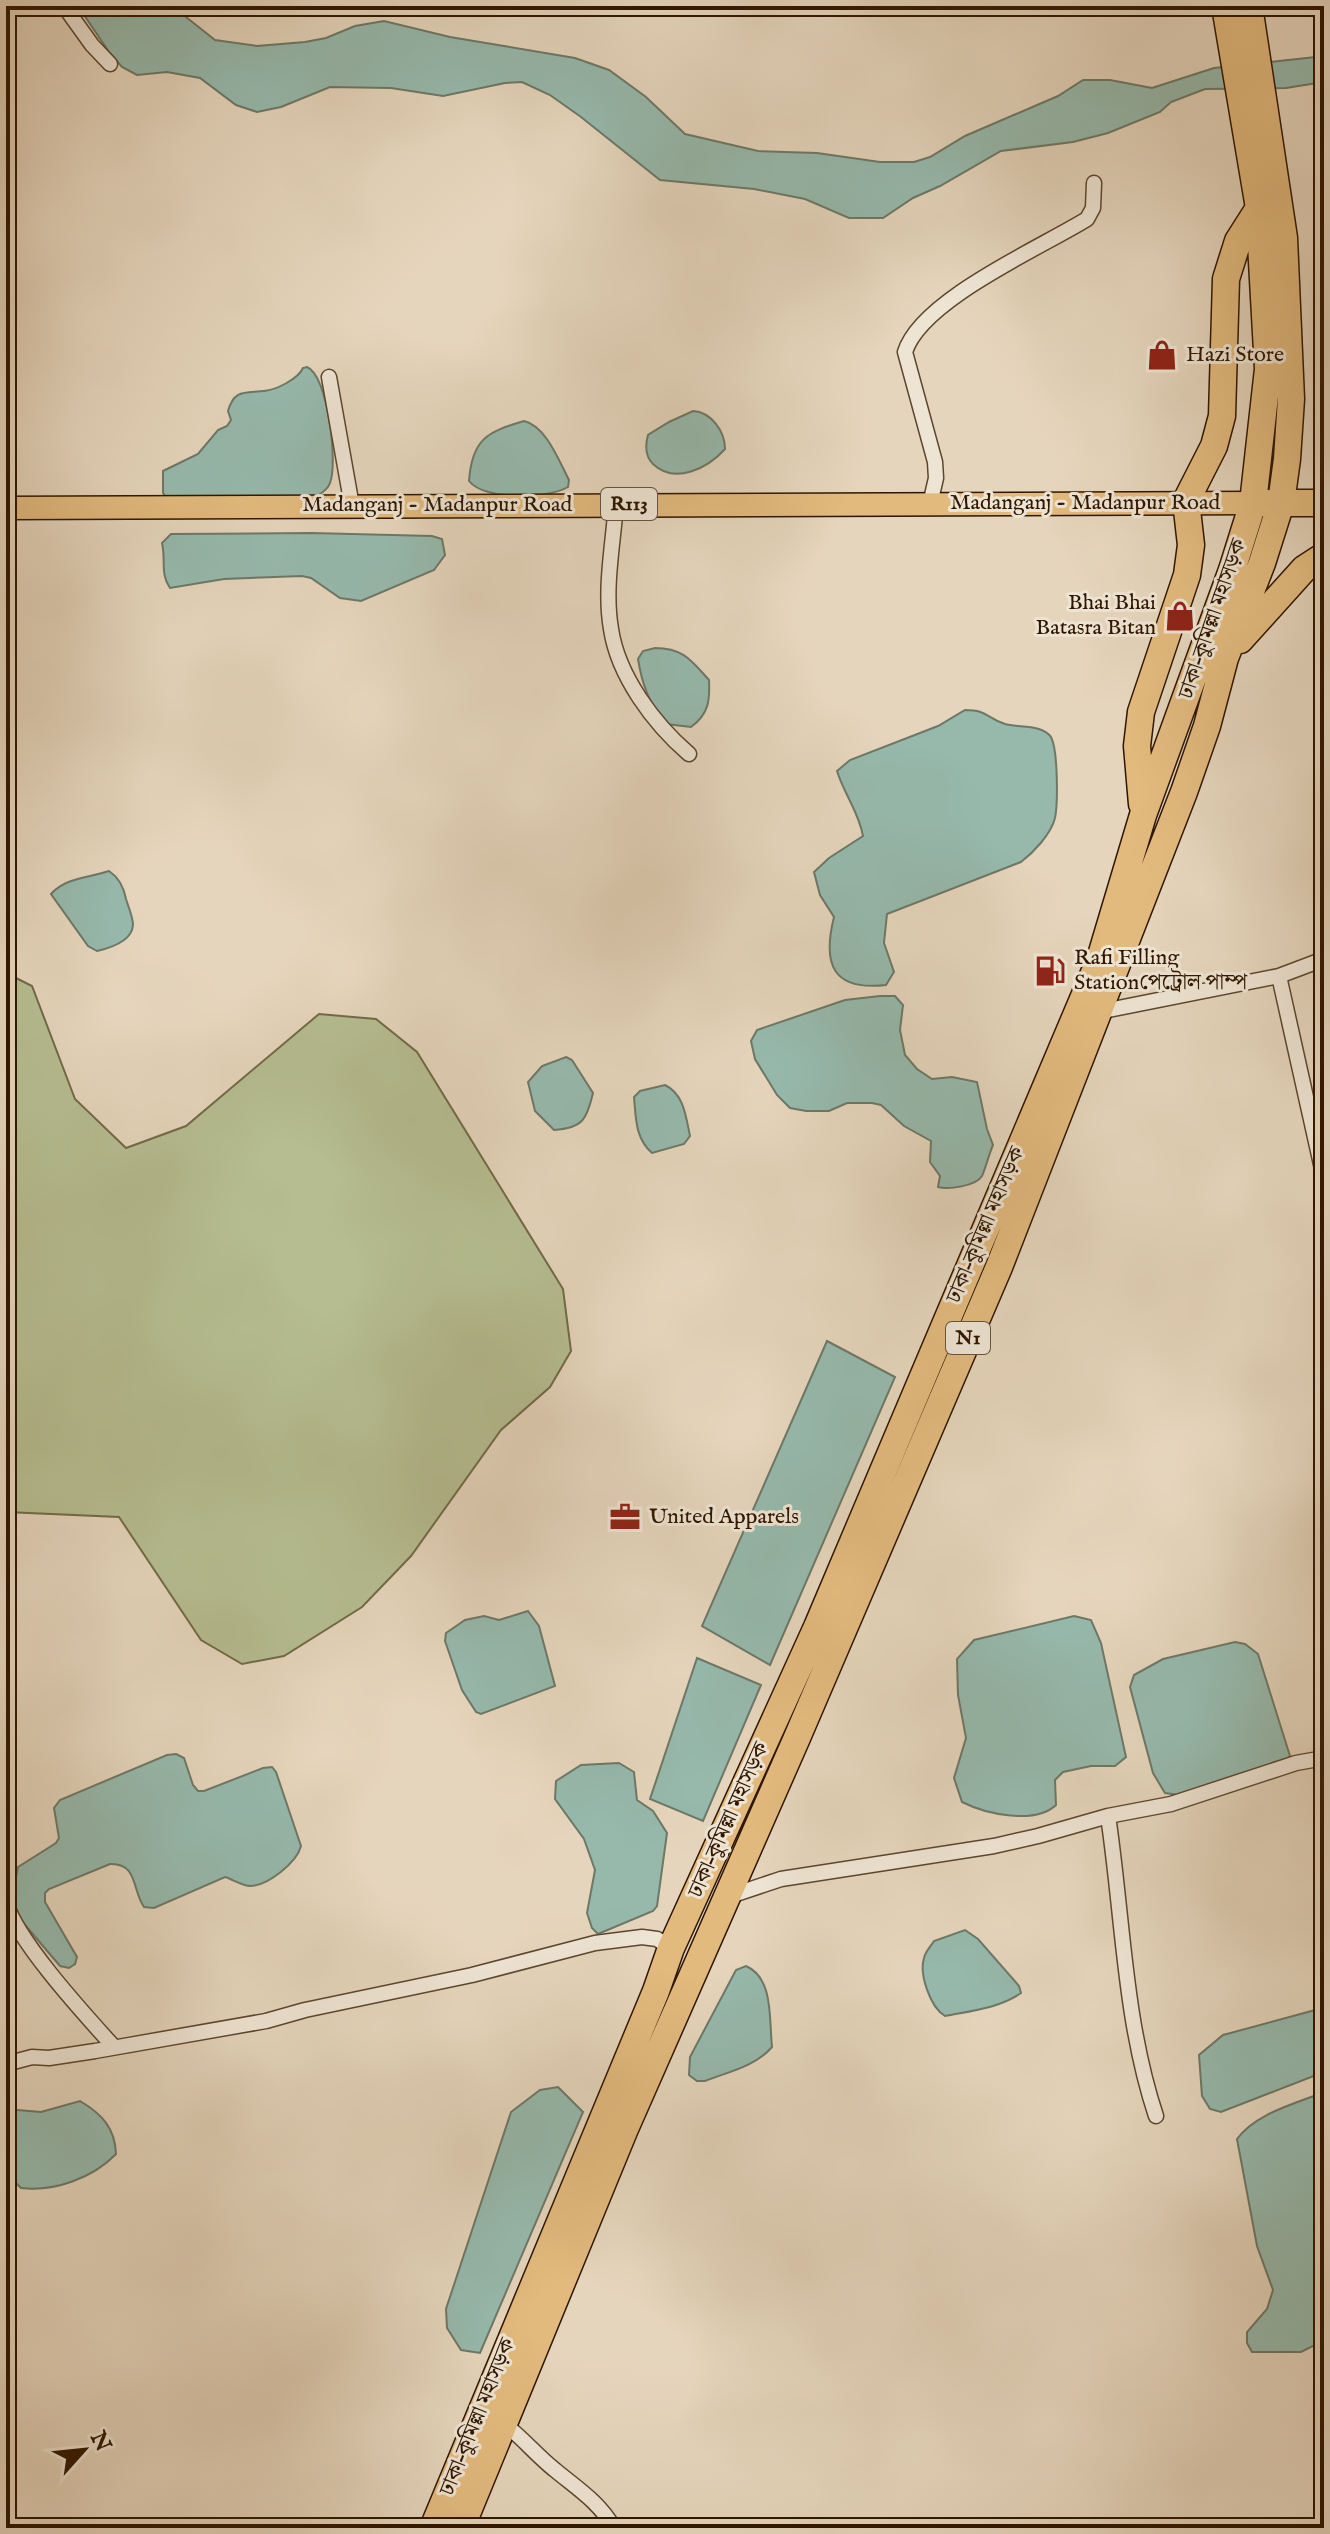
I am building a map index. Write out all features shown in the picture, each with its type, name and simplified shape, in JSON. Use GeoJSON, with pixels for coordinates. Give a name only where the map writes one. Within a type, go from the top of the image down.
{"type":"FeatureCollection","features":[{"type":"Feature","properties":{"kind":"highway","name":"ঢাকা–কুমিল্লা মহাসড়ক"},"geometry":{"type":"LineString","coordinates":[[461,2528],[624,2131],[992,1282],[1184,792],[1207,726],[1225,658],[1262,563],[1281,503],[1291,399],[1284,238],[1253,106],[1238,13]]}},
{"type":"Feature","properties":{"kind":"highway","name":"ঢাকা–কুমিল্লা মহাসড়ক"},"geometry":{"type":"LineString","coordinates":[[433,2528],[656,1991],[671,1948],[817,1627],[1012,1154],[1100,959],[1143,815],[1232,570],[1253,503],[1268,369],[1253,106]]}},
{"type":"Feature","properties":{"kind":"highway"},"geometry":{"type":"LineString","coordinates":[[1143,815],[1137,746],[1141,712],[1187,575],[1191,545],[1186,501],[1214,446],[1222,416],[1226,279],[1238,241],[1259,208]]}},
{"type":"Feature","properties":{"kind":"highway"},"geometry":{"type":"LineString","coordinates":[[1253,503],[1324,503]]}},
{"type":"Feature","properties":{"kind":"highway"},"geometry":{"type":"LineString","coordinates":[[1225,658],[1289,584],[1324,556]]}},
{"type":"Feature","properties":{"kind":"main road","name":"Madanganj - Madanpur Road"},"geometry":{"type":"LineString","coordinates":[[6,508],[1253,503]]}},
{"type":"Feature","properties":{"kind":"street"},"geometry":{"type":"LineString","coordinates":[[64,6],[110,64]]}},
{"type":"Feature","properties":{"kind":"street"},"geometry":{"type":"LineString","coordinates":[[930,504],[936,478],[935,462],[905,352],[909,340],[958,294],[1087,219],[1093,208],[1094,183]]}},
{"type":"Feature","properties":{"kind":"street"},"geometry":{"type":"LineString","coordinates":[[329,377],[352,506]]}},
{"type":"Feature","properties":{"kind":"street"},"geometry":{"type":"LineString","coordinates":[[616,504],[609,599],[614,643],[656,723],[689,754]]}},
{"type":"Feature","properties":{"kind":"street"},"geometry":{"type":"LineString","coordinates":[[1098,1012],[1279,976],[1324,959]]}},
{"type":"Feature","properties":{"kind":"street"},"geometry":{"type":"LineString","coordinates":[[1279,976],[1324,1178]]}},
{"type":"Feature","properties":{"kind":"street"},"geometry":{"type":"LineString","coordinates":[[727,1897],[781,1879],[994,1846],[1108,1816],[1171,1804],[1296,1763],[1324,1758]]}},
{"type":"Feature","properties":{"kind":"street"},"geometry":{"type":"LineString","coordinates":[[1108,1816],[1134,2035],[1156,2116]]}},
{"type":"Feature","properties":{"kind":"street"},"geometry":{"type":"LineString","coordinates":[[6,1902],[26,1939],[46,1966],[114,2047]]}},
{"type":"Feature","properties":{"kind":"street"},"geometry":{"type":"LineString","coordinates":[[6,2064],[32,2057],[49,2058],[266,2021],[472,1975],[595,1943],[642,1937],[657,1939],[671,1948]]}},
{"type":"Feature","properties":{"kind":"street"},"geometry":{"type":"LineString","coordinates":[[503,2423],[600,2506],[614,2528]]}},
{"type":"Feature","properties":{"kind":"shaded area"},"geometry":{"type":"Polygon","coordinates":[[[78,6],[165,6],[181,13],[215,40],[257,46],[326,38],[355,26],[384,21],[450,37],[575,58],[609,70],[646,97],[685,134],[758,151],[817,153],[880,162],[914,162],[930,157],[965,136],[1058,96],[1083,80],[1110,80],[1152,88],[1214,68],[1324,56],[1324,82],[1286,88],[1205,89],[1108,133],[1073,142],[1001,151],[913,198],[883,218],[849,218],[805,199],[754,189],[660,180],[581,117],[550,95],[522,82],[443,96],[391,88],[330,87],[281,107],[257,112],[236,105],[200,78],[167,72],[137,75],[122,67],[78,6]]]}},
{"type":"Feature","properties":{"kind":"shaded area"},"geometry":{"type":"Polygon","coordinates":[[[307,367],[321,386],[332,440],[332,473],[325,491],[317,496],[167,498],[163,493],[163,471],[198,454],[218,430],[227,426],[231,420],[228,411],[233,399],[246,392],[280,386],[307,367]]]}},
{"type":"Feature","properties":{"kind":"shaded area"},"geometry":{"type":"Polygon","coordinates":[[[693,411],[706,415],[716,424],[723,436],[725,449],[691,472],[662,470],[648,458],[648,435],[693,411]]]}},
{"type":"Feature","properties":{"kind":"shaded area"},"geometry":{"type":"Polygon","coordinates":[[[524,421],[539,430],[551,445],[569,480],[568,487],[546,494],[517,496],[488,492],[469,481],[474,455],[484,439],[500,429],[524,421]]]}},
{"type":"Feature","properties":{"kind":"shaded area"},"geometry":{"type":"Polygon","coordinates":[[[171,534],[432,536],[442,539],[445,555],[434,570],[361,601],[340,598],[311,578],[302,576],[224,579],[170,588],[165,577],[162,543],[171,534]]]}},
{"type":"Feature","properties":{"kind":"shaded area"},"geometry":{"type":"Polygon","coordinates":[[[655,648],[680,653],[709,680],[707,706],[702,717],[691,727],[666,724],[647,693],[638,659],[643,651],[655,648]]]}},
{"type":"Feature","properties":{"kind":"shaded area"},"geometry":{"type":"Polygon","coordinates":[[[965,710],[983,713],[1005,724],[1042,730],[1051,737],[1057,777],[1053,824],[1041,842],[1021,862],[887,914],[884,943],[894,972],[886,985],[854,984],[843,979],[831,961],[834,917],[820,895],[814,872],[829,858],[863,836],[837,771],[850,760],[938,726],[965,710]]]}},
{"type":"Feature","properties":{"kind":"shaded area"},"geometry":{"type":"Polygon","coordinates":[[[109,871],[122,887],[133,925],[125,939],[97,951],[88,946],[51,894],[71,881],[109,871]]]}},
{"type":"Feature","properties":{"kind":"shaded area"},"geometry":{"type":"Polygon","coordinates":[[[6,973],[32,986],[75,1099],[126,1148],[186,1126],[319,1014],[376,1019],[417,1052],[563,1289],[571,1351],[550,1387],[501,1430],[411,1556],[362,1607],[284,1656],[242,1664],[201,1640],[119,1517],[6,1512],[6,973]]]}},
{"type":"Feature","properties":{"kind":"shaded area"},"geometry":{"type":"Polygon","coordinates":[[[895,996],[903,1005],[900,1030],[905,1055],[917,1069],[932,1079],[952,1077],[977,1082],[993,1145],[982,1176],[968,1185],[938,1187],[940,1176],[930,1162],[931,1141],[904,1126],[881,1105],[847,1103],[829,1111],[790,1108],[777,1095],[755,1059],[751,1041],[757,1030],[845,1000],[895,996]]]}},
{"type":"Feature","properties":{"kind":"shaded area"},"geometry":{"type":"Polygon","coordinates":[[[566,1057],[572,1060],[593,1093],[586,1116],[578,1124],[554,1130],[535,1111],[528,1082],[542,1066],[566,1057]]]}},
{"type":"Feature","properties":{"kind":"shaded area"},"geometry":{"type":"Polygon","coordinates":[[[665,1085],[680,1100],[690,1136],[684,1144],[652,1153],[639,1134],[634,1097],[640,1091],[665,1085]]]}},
{"type":"Feature","properties":{"kind":"shaded area"},"geometry":{"type":"Polygon","coordinates":[[[827,1341],[895,1377],[770,1665],[702,1626],[827,1341]]]}},
{"type":"Feature","properties":{"kind":"shaded area"},"geometry":{"type":"Polygon","coordinates":[[[528,1611],[539,1626],[555,1686],[481,1714],[476,1712],[462,1690],[445,1641],[446,1633],[465,1620],[484,1616],[499,1620],[528,1611]]]}},
{"type":"Feature","properties":{"kind":"shaded area"},"geometry":{"type":"Polygon","coordinates":[[[1074,1616],[1091,1620],[1101,1643],[1126,1757],[1115,1766],[1091,1766],[1063,1772],[1055,1780],[1056,1805],[1036,1815],[1010,1816],[962,1802],[954,1778],[966,1738],[958,1695],[957,1659],[974,1640],[1074,1616]]]}},
{"type":"Feature","properties":{"kind":"shaded area"},"geometry":{"type":"Polygon","coordinates":[[[1235,1642],[1245,1644],[1258,1654],[1290,1756],[1286,1761],[1179,1795],[1165,1793],[1153,1773],[1130,1687],[1134,1675],[1163,1659],[1235,1642]]]}},
{"type":"Feature","properties":{"kind":"shaded area"},"geometry":{"type":"Polygon","coordinates":[[[697,1658],[761,1685],[703,1821],[650,1799],[697,1658]]]}},
{"type":"Feature","properties":{"kind":"shaded area"},"geometry":{"type":"Polygon","coordinates":[[[176,1754],[184,1758],[198,1791],[272,1767],[301,1846],[298,1852],[281,1872],[265,1882],[247,1886],[225,1877],[154,1908],[144,1907],[130,1873],[119,1865],[110,1864],[49,1889],[45,1893],[45,1902],[77,1957],[75,1964],[69,1968],[60,1966],[14,1912],[12,1896],[18,1867],[56,1843],[59,1838],[54,1808],[60,1800],[176,1754]]]}},
{"type":"Feature","properties":{"kind":"shaded area"},"geometry":{"type":"Polygon","coordinates":[[[619,1763],[634,1772],[637,1800],[653,1811],[667,1833],[657,1906],[653,1911],[598,1934],[592,1928],[587,1913],[595,1870],[584,1839],[555,1799],[556,1781],[581,1765],[619,1763]]]}},
{"type":"Feature","properties":{"kind":"shaded area"},"geometry":{"type":"Polygon","coordinates":[[[965,1930],[978,1939],[1019,1986],[1021,1993],[994,2006],[945,2016],[927,1990],[924,1958],[934,1941],[965,1930]]]}},
{"type":"Feature","properties":{"kind":"shaded area"},"geometry":{"type":"Polygon","coordinates":[[[746,1966],[755,1972],[766,1990],[772,2047],[741,2068],[697,2081],[689,2075],[690,2057],[736,1970],[746,1966]]]}},
{"type":"Feature","properties":{"kind":"shaded area"},"geometry":{"type":"Polygon","coordinates":[[[1319,2009],[1324,2016],[1324,2072],[1221,2112],[1210,2109],[1202,2096],[1199,2055],[1223,2035],[1319,2009]]]}},
{"type":"Feature","properties":{"kind":"shaded area"},"geometry":{"type":"Polygon","coordinates":[[[558,2087],[583,2112],[480,2353],[461,2350],[447,2328],[446,2309],[511,2112],[540,2090],[558,2087]]]}},
{"type":"Feature","properties":{"kind":"shaded area"},"geometry":{"type":"Polygon","coordinates":[[[1324,2092],[1324,2302],[1318,2303],[1315,2310],[1319,2343],[1301,2352],[1252,2352],[1247,2343],[1247,2332],[1267,2309],[1273,2290],[1257,2246],[1237,2139],[1265,2116],[1324,2092]]]}},
{"type":"Feature","properties":{"kind":"shaded area"},"geometry":{"type":"Polygon","coordinates":[[[80,2101],[106,2123],[116,2154],[85,2176],[47,2188],[21,2188],[13,2180],[6,2180],[6,2109],[41,2112],[80,2101]]]}},
{"type":"Feature","properties":{"kind":"place","name":"Hazi Store"},"geometry":{"type":"Point","coordinates":[1162,355]}},
{"type":"Feature","properties":{"kind":"place","name":"Bhai Bhai Batasra Bitan"},"geometry":{"type":"Point","coordinates":[1180,616]}},
{"type":"Feature","properties":{"kind":"place","name":"Rafi Filling Stationপেট্রোল পাম্প"},"geometry":{"type":"Point","coordinates":[1050,971]}},
{"type":"Feature","properties":{"kind":"place","name":"United Apparels"},"geometry":{"type":"Point","coordinates":[625,1517]}}]}
